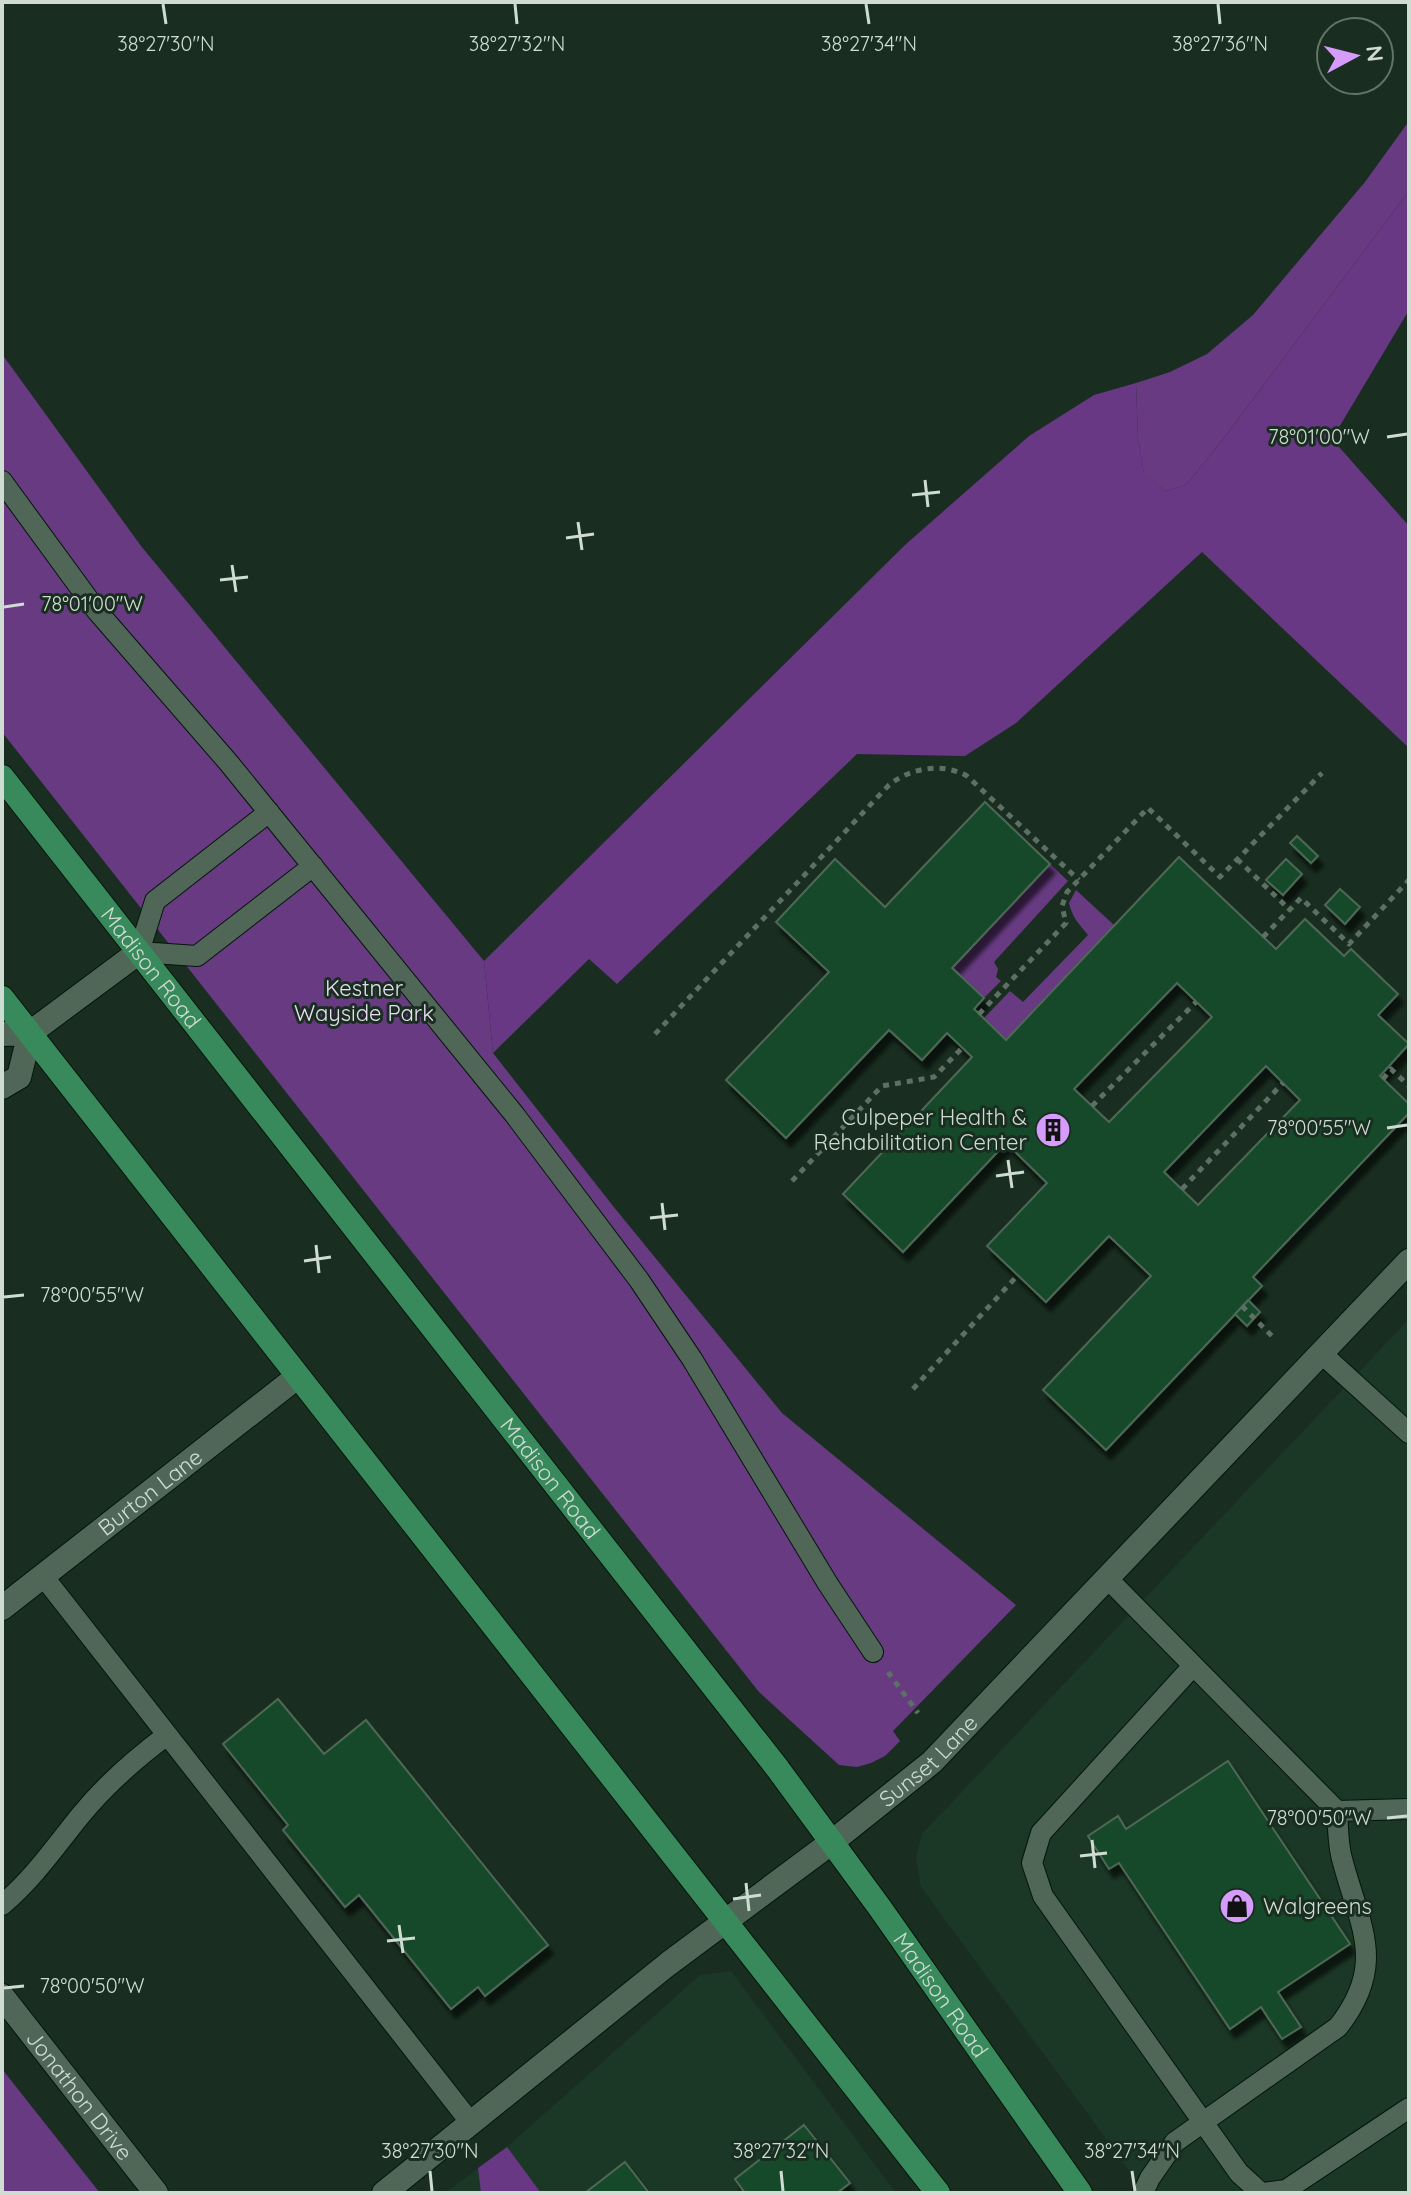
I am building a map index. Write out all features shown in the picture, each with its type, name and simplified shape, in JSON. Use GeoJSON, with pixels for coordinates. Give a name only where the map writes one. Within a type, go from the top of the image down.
{"type":"FeatureCollection","features":[{"type":"Feature","properties":{"kind":"main road","name":"Madison Road"},"geometry":{"type":"LineString","coordinates":[[2,777],[748,1731],[832,1842],[1080,2193]]}},
{"type":"Feature","properties":{"kind":"main road"},"geometry":{"type":"LineString","coordinates":[[2,998],[938,2193]]}},
{"type":"Feature","properties":{"kind":"street"},"geometry":{"type":"LineString","coordinates":[[2,1034],[30,1033],[139,952]]}},
{"type":"Feature","properties":{"kind":"street"},"geometry":{"type":"LineString","coordinates":[[2,1087],[19,1077],[30,1033]]}},
{"type":"Feature","properties":{"kind":"street","name":"Sunset Lane"},"geometry":{"type":"LineString","coordinates":[[384,2193],[724,1922],[832,1842],[932,1762],[1409,1261]]}},
{"type":"Feature","properties":{"kind":"street","name":"Burton Lane"},"geometry":{"type":"LineString","coordinates":[[2,1608],[297,1377]]}},
{"type":"Feature","properties":{"kind":"street","name":"Jonathon Drive"},"geometry":{"type":"LineString","coordinates":[[2,1996],[156,2193]]}},
{"type":"Feature","properties":{"kind":"lane"},"geometry":{"type":"LineString","coordinates":[[2,481],[97,611],[269,812],[514,1114],[639,1280],[692,1359],[828,1584],[873,1652]]}},
{"type":"Feature","properties":{"kind":"lane"},"geometry":{"type":"LineString","coordinates":[[269,812],[155,901],[139,952],[197,956],[313,866]]}},
{"type":"Feature","properties":{"kind":"lane"},"geometry":{"type":"LineString","coordinates":[[1321,1353],[1409,1433]]}},
{"type":"Feature","properties":{"kind":"lane"},"geometry":{"type":"LineString","coordinates":[[43,1576],[471,2123]]}},
{"type":"Feature","properties":{"kind":"lane"},"geometry":{"type":"LineString","coordinates":[[1106,1577],[1337,1811],[1340,1853],[1367,1950],[1365,1981],[1353,2008],[1338,2027],[1175,2142],[1143,2193]]}},
{"type":"Feature","properties":{"kind":"lane"},"geometry":{"type":"LineString","coordinates":[[1193,1666],[1041,1833],[1032,1863],[1043,1896],[1239,2173],[1262,2193],[1286,2190],[1409,2108]]}},
{"type":"Feature","properties":{"kind":"lane"},"geometry":{"type":"LineString","coordinates":[[2,1905],[47,1861],[81,1815],[123,1769],[167,1735]]}},
{"type":"Feature","properties":{"kind":"lane"},"geometry":{"type":"LineString","coordinates":[[1337,1811],[1409,1809]]}},
{"type":"Feature","properties":{"kind":"path"},"geometry":{"type":"LineString","coordinates":[[655,1034],[889,785],[910,773],[943,768],[967,776],[1079,880]]}},
{"type":"Feature","properties":{"kind":"path"},"geometry":{"type":"LineString","coordinates":[[979,1014],[1066,923],[1063,901],[1067,892],[1148,808],[1220,877],[1322,773]]}},
{"type":"Feature","properties":{"kind":"path"},"geometry":{"type":"LineString","coordinates":[[1237,859],[1290,910]]}},
{"type":"Feature","properties":{"kind":"path"},"geometry":{"type":"LineString","coordinates":[[1263,937],[1301,898],[1349,944],[1409,880]]}},
{"type":"Feature","properties":{"kind":"path"},"geometry":{"type":"LineString","coordinates":[[1092,1106],[1196,1002]]}},
{"type":"Feature","properties":{"kind":"path"},"geometry":{"type":"LineString","coordinates":[[792,1181],[882,1086],[934,1077],[962,1048]]}},
{"type":"Feature","properties":{"kind":"path"},"geometry":{"type":"LineString","coordinates":[[1383,1079],[1391,1069],[1409,1086]]}},
{"type":"Feature","properties":{"kind":"path"},"geometry":{"type":"LineString","coordinates":[[1182,1189],[1283,1083]]}},
{"type":"Feature","properties":{"kind":"path"},"geometry":{"type":"LineString","coordinates":[[913,1389],[1018,1275]]}},
{"type":"Feature","properties":{"kind":"path"},"geometry":{"type":"LineString","coordinates":[[1242,1306],[1276,1340]]}},
{"type":"Feature","properties":{"kind":"path"},"geometry":{"type":"LineString","coordinates":[[873,1652],[918,1713]]}},
{"type":"Feature","properties":{"kind":"shaded area"},"geometry":{"type":"Polygon","coordinates":[[[1409,191],[1409,310],[1332,439],[1409,526],[1409,748],[1202,552],[1016,723],[965,756],[857,754],[617,984],[589,959],[493,1053],[484,961],[905,545],[1029,436],[1094,395],[1136,383],[1138,438],[1144,473],[1166,491],[1187,484],[1409,191]]]}},
{"type":"Feature","properties":{"kind":"shaded area"},"geometry":{"type":"Polygon","coordinates":[[[1409,1319],[1409,2193],[1146,2193],[921,1887],[916,1858],[922,1834],[1409,1319]]]}},
{"type":"Feature","properties":{"kind":"shaded area"},"geometry":{"type":"Polygon","coordinates":[[[731,1971],[896,2193],[445,2193],[507,2147],[700,1975],[731,1971]]]}},
{"type":"Feature","properties":{"kind":"shaded area"},"geometry":{"type":"Polygon","coordinates":[[[507,2147],[541,2193],[481,2193],[478,2168],[507,2147]]]}},
{"type":"Feature","properties":{"kind":"green space"},"geometry":{"type":"Polygon","coordinates":[[[1409,121],[1409,191],[1187,484],[1166,491],[1144,474],[1138,438],[1136,383],[1170,372],[1207,354],[1253,315],[1365,182],[1409,121]]]}},
{"type":"Feature","properties":{"kind":"green space","name":"Kestner Wayside Park"},"geometry":{"type":"Polygon","coordinates":[[[2,354],[141,546],[484,961],[493,1053],[613,1206],[782,1413],[1016,1605],[893,1731],[900,1741],[885,1756],[857,1767],[839,1765],[759,1692],[2,732],[2,354]]]}},
{"type":"Feature","properties":{"kind":"green space"},"geometry":{"type":"Polygon","coordinates":[[[1050,864],[1068,881],[994,962],[998,969],[996,977],[1001,981],[984,998],[952,968],[1050,864]]]}},
{"type":"Feature","properties":{"kind":"green space"},"geometry":{"type":"Polygon","coordinates":[[[1076,890],[1114,925],[1006,1040],[984,1018],[1010,991],[1023,1002],[1088,935],[1070,908],[1069,903],[1076,890]]]}},
{"type":"Feature","properties":{"kind":"green space"},"geometry":{"type":"Polygon","coordinates":[[[2,2069],[100,2193],[2,2193],[2,2069]]]}},
{"type":"Feature","properties":{"kind":"building","name":"Culpeper Health & Rehabilitation Center"},"geometry":{"type":"Polygon","coordinates":[[[985,802],[1050,864],[952,968],[984,998],[974,1009],[1006,1040],[1179,857],[1276,949],[1305,919],[1344,956],[1351,949],[1398,994],[1378,1015],[1409,1044],[1380,1076],[1409,1104],[1409,1113],[1253,1277],[1262,1286],[1106,1450],[1043,1390],[1151,1276],[1109,1236],[1046,1302],[987,1246],[1047,1183],[1006,1143],[903,1252],[843,1194],[972,1057],[947,1033],[922,1060],[889,1030],[786,1138],[726,1080],[829,972],[776,922],[835,859],[885,907],[985,802]],[[1177,983],[1074,1089],[1109,1122],[1212,1017],[1177,983]],[[1266,1066],[1164,1172],[1198,1205],[1300,1100],[1266,1066]]]}},
{"type":"Feature","properties":{"kind":"building"},"geometry":{"type":"Polygon","coordinates":[[[1297,836],[1318,856],[1311,863],[1290,843],[1297,836]]]}},
{"type":"Feature","properties":{"kind":"building"},"geometry":{"type":"Polygon","coordinates":[[[1286,859],[1302,874],[1283,895],[1266,880],[1286,859]]]}},
{"type":"Feature","properties":{"kind":"building"},"geometry":{"type":"Polygon","coordinates":[[[1340,889],[1360,907],[1345,924],[1325,905],[1340,889]]]}},
{"type":"Feature","properties":{"kind":"building"},"geometry":{"type":"Polygon","coordinates":[[[1248,1300],[1260,1312],[1247,1326],[1235,1314],[1248,1300]]]}},
{"type":"Feature","properties":{"kind":"building"},"geometry":{"type":"Polygon","coordinates":[[[278,1699],[324,1754],[366,1720],[548,1945],[485,1996],[478,1987],[451,2009],[359,1895],[345,1907],[283,1830],[288,1825],[223,1744],[278,1699]]]}},
{"type":"Feature","properties":{"kind":"building","name":"Walgreens"},"geometry":{"type":"Polygon","coordinates":[[[1228,1761],[1350,1944],[1278,1992],[1301,2027],[1282,2039],[1261,2007],[1230,2029],[1119,1863],[1109,1869],[1088,1836],[1118,1816],[1126,1829],[1228,1761]]]}},
{"type":"Feature","properties":{"kind":"building"},"geometry":{"type":"Polygon","coordinates":[[[804,2125],[850,2183],[837,2193],[745,2193],[735,2179],[804,2125]]]}},
{"type":"Feature","properties":{"kind":"building"},"geometry":{"type":"Polygon","coordinates":[[[625,2162],[649,2193],[585,2193],[625,2162]]]}},
{"type":"Feature","properties":{"kind":"place","name":"Culpeper Health & Rehabilitation Center"},"geometry":{"type":"Point","coordinates":[1053,1130]}},
{"type":"Feature","properties":{"kind":"place","name":"Walgreens"},"geometry":{"type":"Point","coordinates":[1237,1906]}}]}
